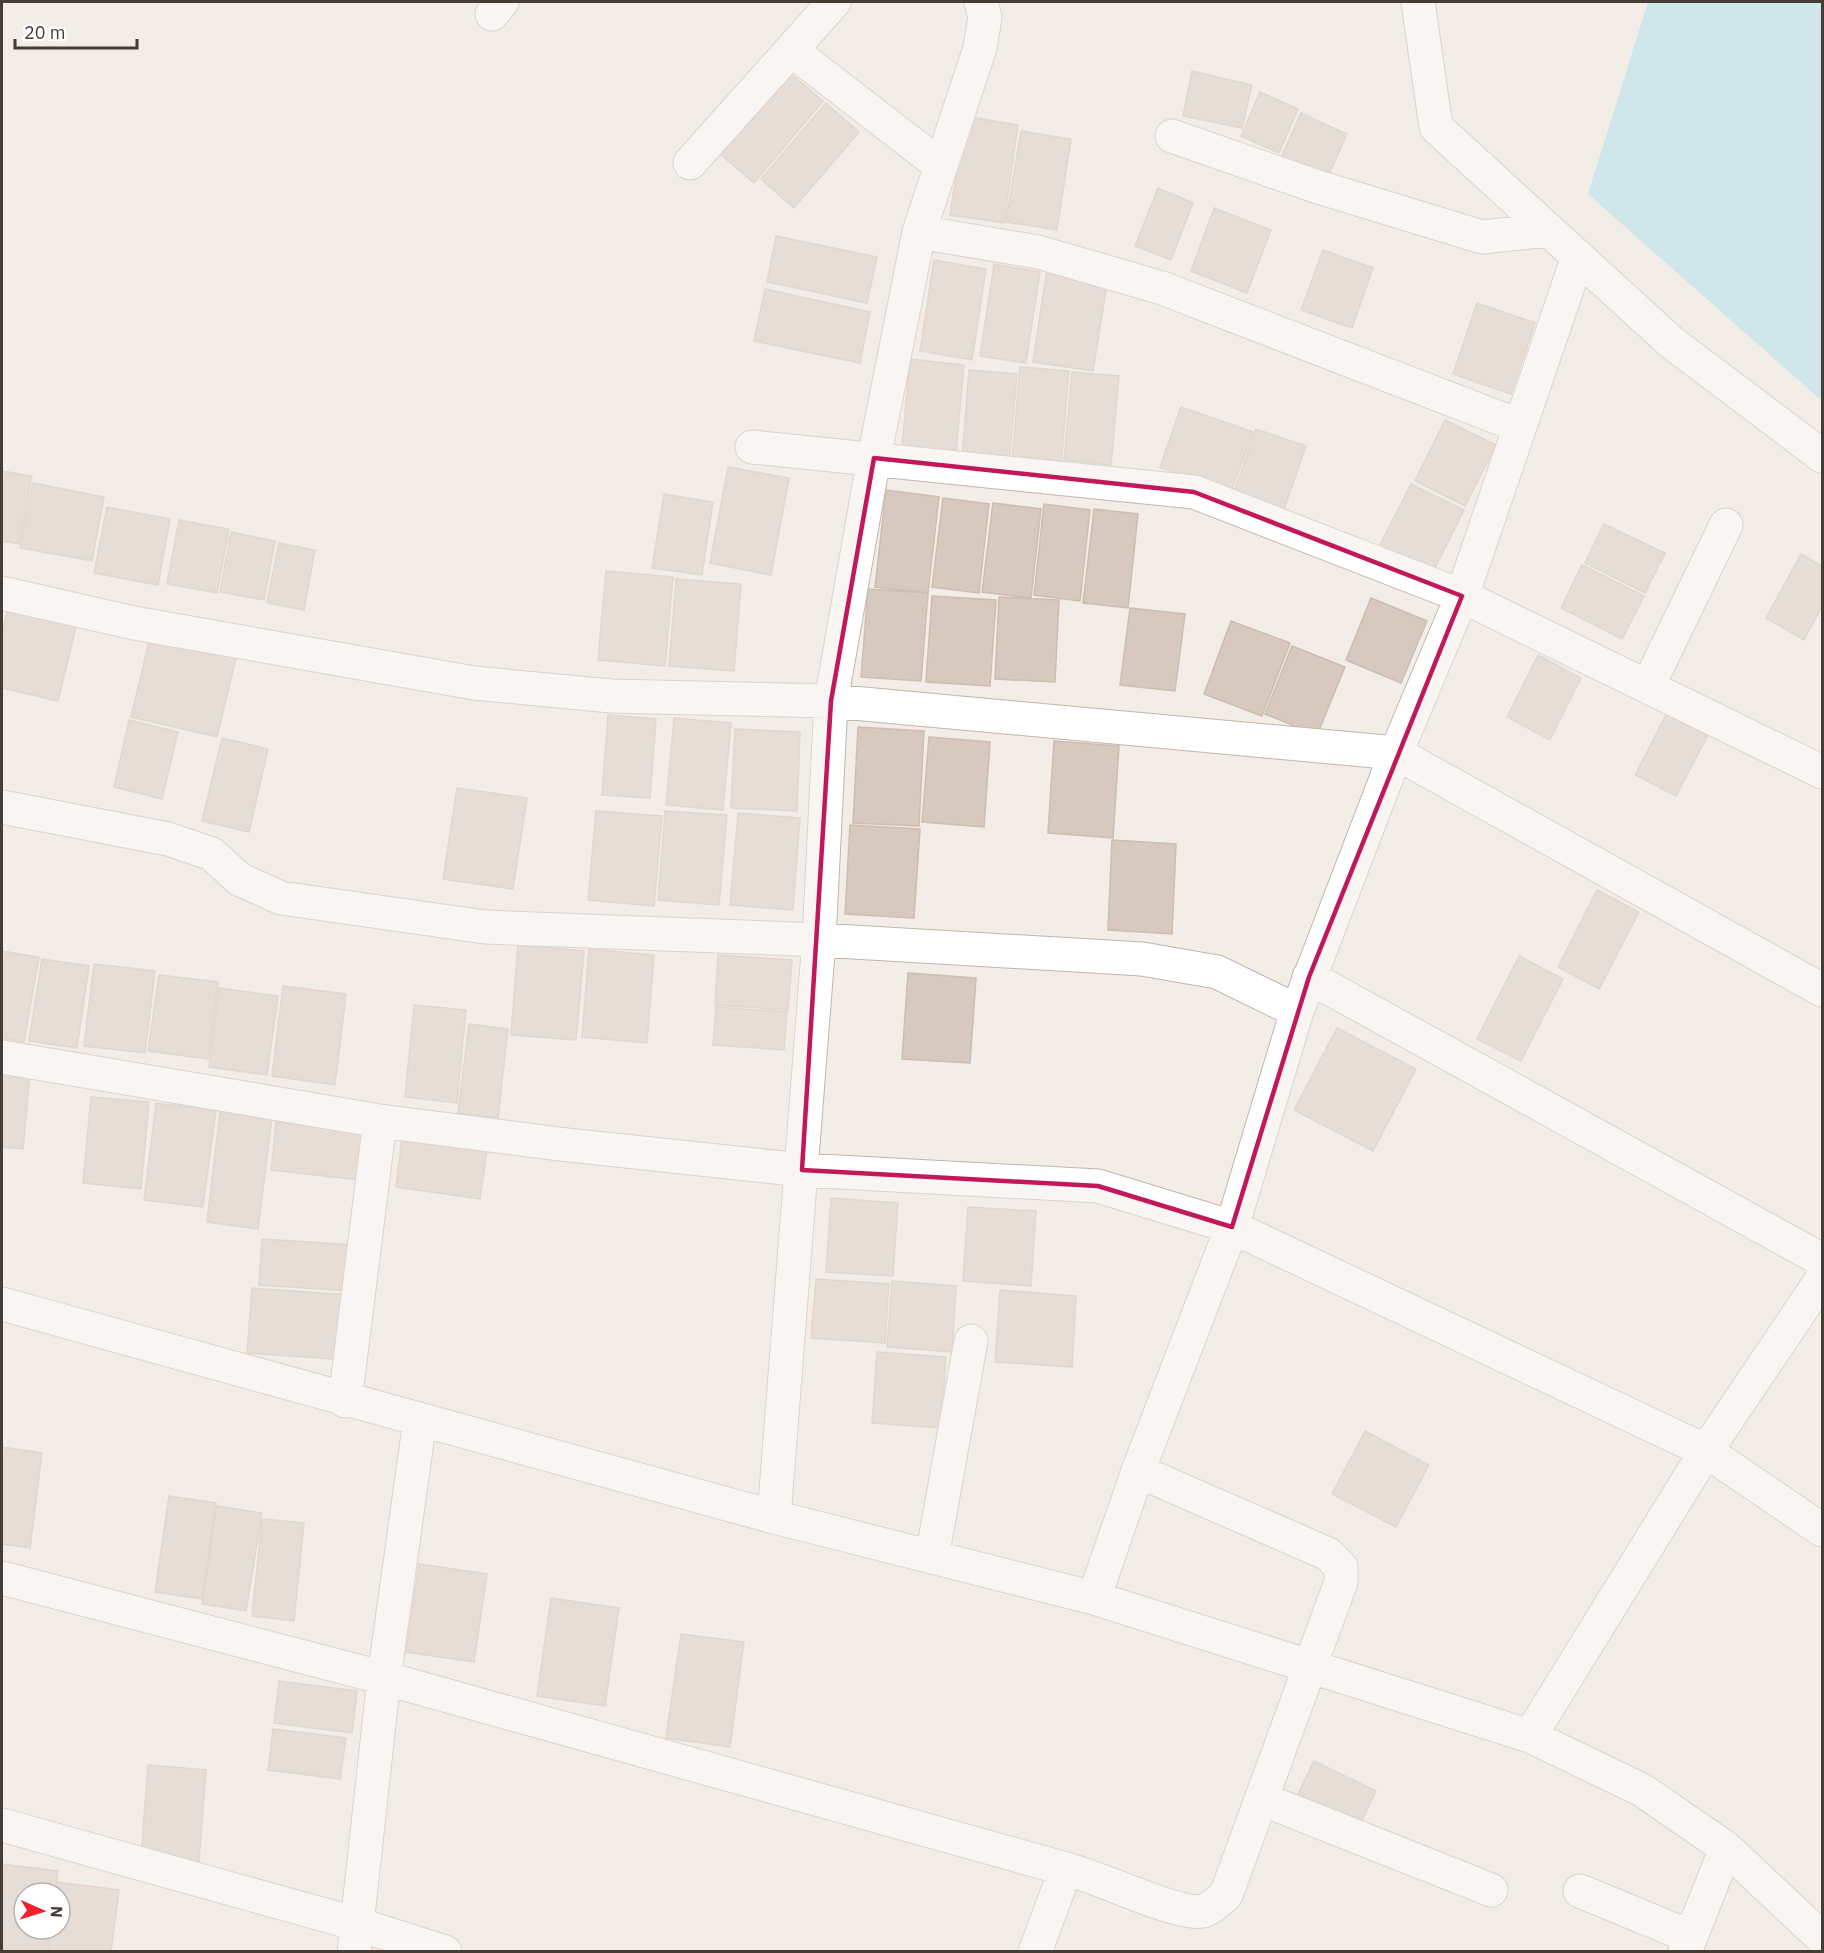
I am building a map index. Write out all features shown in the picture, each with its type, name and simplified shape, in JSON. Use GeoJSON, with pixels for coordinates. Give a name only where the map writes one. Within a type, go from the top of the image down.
{"type":"FeatureCollection","features":[{"type":"Feature","properties":{"kind":"street"},"geometry":{"type":"LineString","coordinates":[[690,163],[834,2]]}},
{"type":"Feature","properties":{"kind":"street"},"geometry":{"type":"LineString","coordinates":[[774,1517],[819,940],[831,701],[874,458],[919,232],[980,48],[985,18],[981,2]]}},
{"type":"Feature","properties":{"kind":"street"},"geometry":{"type":"LineString","coordinates":[[1418,2],[1436,127],[1671,342],[1822,456]]}},
{"type":"Feature","properties":{"kind":"street"},"geometry":{"type":"LineString","coordinates":[[791,50],[941,166]]}},
{"type":"Feature","properties":{"kind":"street"},"geometry":{"type":"LineString","coordinates":[[1172,136],[1315,186],[1482,237],[1548,230]]}},
{"type":"Feature","properties":{"kind":"street"},"geometry":{"type":"LineString","coordinates":[[919,232],[1038,252],[1162,288],[1520,426]]}},
{"type":"Feature","properties":{"kind":"street"},"geometry":{"type":"LineString","coordinates":[[1094,1598],[1138,1471],[1232,1227],[1309,977],[1396,753],[1462,596],[1578,257]]}},
{"type":"Feature","properties":{"kind":"street"},"geometry":{"type":"LineString","coordinates":[[752,447],[1194,492],[1237,506],[1462,596],[1822,771]]}},
{"type":"Feature","properties":{"kind":"street"},"geometry":{"type":"LineString","coordinates":[[1648,686],[1726,525]]}},
{"type":"Feature","properties":{"kind":"street"},"geometry":{"type":"LineString","coordinates":[[2,593],[134,623],[474,683],[610,696],[831,701],[1396,753],[1822,990]]}},
{"type":"Feature","properties":{"kind":"street"},"geometry":{"type":"LineString","coordinates":[[2,807],[168,839],[212,854],[239,879],[281,898],[485,927],[819,940],[1142,959],[1217,972],[1297,1011]]}},
{"type":"Feature","properties":{"kind":"street"},"geometry":{"type":"LineString","coordinates":[[1309,977],[1822,1260]]}},
{"type":"Feature","properties":{"kind":"street"},"geometry":{"type":"LineString","coordinates":[[2,1057],[380,1121],[559,1144],[802,1170],[1098,1186],[1232,1227],[1706,1451],[1822,1530]]}},
{"type":"Feature","properties":{"kind":"street"},"geometry":{"type":"LineString","coordinates":[[345,1401],[380,1121]]}},
{"type":"Feature","properties":{"kind":"street"},"geometry":{"type":"LineString","coordinates":[[1530,1736],[1706,1451],[1822,1279]]}},
{"type":"Feature","properties":{"kind":"street"},"geometry":{"type":"LineString","coordinates":[[2,1304],[345,1401],[774,1517],[1094,1598],[1530,1736],[1642,1790],[1726,1848],[1822,1938]]}},
{"type":"Feature","properties":{"kind":"street"},"geometry":{"type":"LineString","coordinates":[[932,1557],[971,1341]]}},
{"type":"Feature","properties":{"kind":"street"},"geometry":{"type":"LineString","coordinates":[[356,1938],[384,1678],[420,1420]]}},
{"type":"Feature","properties":{"kind":"street"},"geometry":{"type":"LineString","coordinates":[[2,1578],[384,1678],[1090,1875],[1181,1911],[1204,1911],[1226,1895],[1341,1582],[1341,1568],[1328,1554],[1138,1471]]}},
{"type":"Feature","properties":{"kind":"street"},"geometry":{"type":"LineString","coordinates":[[1262,1799],[1491,1890]]}},
{"type":"Feature","properties":{"kind":"street"},"geometry":{"type":"LineString","coordinates":[[2,1825],[356,1938],[445,1952]]}},
{"type":"Feature","properties":{"kind":"street"},"geometry":{"type":"LineString","coordinates":[[1580,1891],[1688,1944],[1726,1848]]}},
{"type":"Feature","properties":{"kind":"street"},"geometry":{"type":"LineString","coordinates":[[1035,1952],[1066,1869]]}},
{"type":"Feature","properties":{"kind":"highlighted area"},"geometry":{"type":"Polygon","coordinates":[[[874,458],[1194,492],[1462,596],[1309,977],[1232,1227],[1098,1186],[802,1170],[831,701],[874,458]]]}},
{"type":"Feature","properties":{"kind":"water"},"geometry":{"type":"Polygon","coordinates":[[[1648,2],[1822,2],[1822,401],[1588,194],[1648,2]]]}},
{"type":"Feature","properties":{"kind":"building"},"geometry":{"type":"Polygon","coordinates":[[[1192,71],[1252,85],[1242,128],[1183,116],[1192,71]]]}},
{"type":"Feature","properties":{"kind":"building"},"geometry":{"type":"Polygon","coordinates":[[[789,72],[823,101],[754,183],[720,154],[789,72]]]}},
{"type":"Feature","properties":{"kind":"building"},"geometry":{"type":"Polygon","coordinates":[[[1260,92],[1298,109],[1279,153],[1241,136],[1260,92]]]}},
{"type":"Feature","properties":{"kind":"building"},"geometry":{"type":"Polygon","coordinates":[[[826,103],[859,132],[794,208],[761,179],[826,103]]]}},
{"type":"Feature","properties":{"kind":"building"},"geometry":{"type":"Polygon","coordinates":[[[1301,113],[1347,134],[1327,179],[1281,158],[1301,113]]]}},
{"type":"Feature","properties":{"kind":"building"},"geometry":{"type":"Polygon","coordinates":[[[965,116],[1018,125],[1004,223],[950,215],[965,116]]]}},
{"type":"Feature","properties":{"kind":"building"},"geometry":{"type":"Polygon","coordinates":[[[1021,131],[1071,139],[1057,230],[1006,222],[1021,131]]]}},
{"type":"Feature","properties":{"kind":"building"},"geometry":{"type":"Polygon","coordinates":[[[1158,188],[1193,203],[1171,260],[1135,246],[1158,188]]]}},
{"type":"Feature","properties":{"kind":"building"},"geometry":{"type":"Polygon","coordinates":[[[1214,208],[1271,230],[1247,293],[1191,271],[1214,208]]]}},
{"type":"Feature","properties":{"kind":"building"},"geometry":{"type":"Polygon","coordinates":[[[776,236],[877,257],[867,303],[767,282],[776,236]]]}},
{"type":"Feature","properties":{"kind":"building"},"geometry":{"type":"Polygon","coordinates":[[[1323,250],[1373,268],[1352,328],[1301,310],[1323,250]]]}},
{"type":"Feature","properties":{"kind":"building"},"geometry":{"type":"Polygon","coordinates":[[[934,260],[986,269],[972,360],[920,351],[934,260]]]}},
{"type":"Feature","properties":{"kind":"building"},"geometry":{"type":"Polygon","coordinates":[[[994,264],[1040,272],[1026,363],[980,356],[994,264]]]}},
{"type":"Feature","properties":{"kind":"building"},"geometry":{"type":"Polygon","coordinates":[[[1047,268],[1108,278],[1093,371],[1033,362],[1047,268]]]}},
{"type":"Feature","properties":{"kind":"building"},"geometry":{"type":"Polygon","coordinates":[[[765,289],[870,312],[860,363],[754,341],[765,289]]]}},
{"type":"Feature","properties":{"kind":"building"},"geometry":{"type":"Polygon","coordinates":[[[1477,303],[1535,323],[1511,394],[1453,374],[1477,303]]]}},
{"type":"Feature","properties":{"kind":"building"},"geometry":{"type":"Polygon","coordinates":[[[910,359],[964,365],[956,452],[902,446],[910,359]]]}},
{"type":"Feature","properties":{"kind":"building"},"geometry":{"type":"Polygon","coordinates":[[[1020,367],[1069,371],[1061,465],[1012,461],[1020,367]]]}},
{"type":"Feature","properties":{"kind":"building"},"geometry":{"type":"Polygon","coordinates":[[[969,370],[1017,374],[1009,463],[962,459],[969,370]]]}},
{"type":"Feature","properties":{"kind":"building"},"geometry":{"type":"Polygon","coordinates":[[[1072,372],[1119,376],[1111,465],[1064,460],[1072,372]]]}},
{"type":"Feature","properties":{"kind":"building"},"geometry":{"type":"Polygon","coordinates":[[[1181,407],[1253,432],[1231,492],[1160,467],[1181,407]]]}},
{"type":"Feature","properties":{"kind":"building"},"geometry":{"type":"Polygon","coordinates":[[[1445,420],[1496,445],[1465,506],[1415,481],[1445,420]]]}},
{"type":"Feature","properties":{"kind":"building"},"geometry":{"type":"Polygon","coordinates":[[[1256,429],[1306,446],[1282,515],[1232,498],[1256,429]]]}},
{"type":"Feature","properties":{"kind":"building"},"geometry":{"type":"Polygon","coordinates":[[[728,467],[789,478],[771,575],[710,563],[728,467]]]}},
{"type":"Feature","properties":{"kind":"building"},"geometry":{"type":"Polygon","coordinates":[[[2,471],[32,476],[19,544],[2,541],[2,471]]]}},
{"type":"Feature","properties":{"kind":"building"},"geometry":{"type":"Polygon","coordinates":[[[33,483],[104,497],[92,561],[20,548],[33,483]]]}},
{"type":"Feature","properties":{"kind":"building"},"geometry":{"type":"Polygon","coordinates":[[[1411,484],[1464,510],[1431,576],[1378,549],[1411,484]]]}},
{"type":"Feature","properties":{"kind":"building"},"geometry":{"type":"Polygon","coordinates":[[[886,490],[939,497],[928,593],[875,587],[886,490]]]}},
{"type":"Feature","properties":{"kind":"building"},"geometry":{"type":"Polygon","coordinates":[[[664,494],[713,502],[702,575],[652,568],[664,494]]]}},
{"type":"Feature","properties":{"kind":"building"},"geometry":{"type":"Polygon","coordinates":[[[943,498],[989,504],[979,593],[932,587],[943,498]]]}},
{"type":"Feature","properties":{"kind":"building"},"geometry":{"type":"Polygon","coordinates":[[[993,503],[1041,509],[1031,598],[982,592],[993,503]]]}},
{"type":"Feature","properties":{"kind":"building"},"geometry":{"type":"Polygon","coordinates":[[[1044,504],[1090,510],[1080,601],[1034,595],[1044,504]]]}},
{"type":"Feature","properties":{"kind":"building"},"geometry":{"type":"Polygon","coordinates":[[[107,507],[170,519],[158,585],[94,573],[107,507]]]}},
{"type":"Feature","properties":{"kind":"building"},"geometry":{"type":"Polygon","coordinates":[[[1094,509],[1138,514],[1128,608],[1083,603],[1094,509]]]}},
{"type":"Feature","properties":{"kind":"building"},"geometry":{"type":"Polygon","coordinates":[[[179,520],[229,529],[217,593],[167,584],[179,520]]]}},
{"type":"Feature","properties":{"kind":"building"},"geometry":{"type":"Polygon","coordinates":[[[1604,524],[1665,553],[1645,593],[1585,563],[1604,524]]]}},
{"type":"Feature","properties":{"kind":"building"},"geometry":{"type":"Polygon","coordinates":[[[231,532],[275,541],[264,600],[220,592],[231,532]]]}},
{"type":"Feature","properties":{"kind":"building"},"geometry":{"type":"Polygon","coordinates":[[[279,543],[315,550],[304,610],[267,603],[279,543]]]}},
{"type":"Feature","properties":{"kind":"building"},"geometry":{"type":"Polygon","coordinates":[[[1801,554],[1822,566],[1822,606],[1804,640],[1766,618],[1801,554]]]}},
{"type":"Feature","properties":{"kind":"building"},"geometry":{"type":"Polygon","coordinates":[[[1582,565],[1644,596],[1622,639],[1561,608],[1582,565]]]}},
{"type":"Feature","properties":{"kind":"building"},"geometry":{"type":"Polygon","coordinates":[[[606,571],[673,577],[665,666],[598,660],[606,571]]]}},
{"type":"Feature","properties":{"kind":"building"},"geometry":{"type":"Polygon","coordinates":[[[676,579],[741,584],[734,671],[669,666],[676,579]]]}},
{"type":"Feature","properties":{"kind":"building"},"geometry":{"type":"Polygon","coordinates":[[[868,589],[928,593],[921,681],[861,677],[868,589]]]}},
{"type":"Feature","properties":{"kind":"building"},"geometry":{"type":"Polygon","coordinates":[[[932,596],[996,600],[990,686],[926,682],[932,596]]]}},
{"type":"Feature","properties":{"kind":"building"},"geometry":{"type":"Polygon","coordinates":[[[999,597],[1059,600],[1055,682],[995,679],[999,597]]]}},
{"type":"Feature","properties":{"kind":"building"},"geometry":{"type":"Polygon","coordinates":[[[1371,598],[1427,621],[1401,683],[1346,660],[1371,598]]]}},
{"type":"Feature","properties":{"kind":"building"},"geometry":{"type":"Polygon","coordinates":[[[9,602],[78,619],[58,701],[2,688],[2,633],[9,602]]]}},
{"type":"Feature","properties":{"kind":"building"},"geometry":{"type":"Polygon","coordinates":[[[1130,608],[1185,614],[1175,691],[1120,685],[1130,608]]]}},
{"type":"Feature","properties":{"kind":"building"},"geometry":{"type":"Polygon","coordinates":[[[1231,621],[1290,643],[1262,716],[1204,694],[1231,621]]]}},
{"type":"Feature","properties":{"kind":"building"},"geometry":{"type":"Polygon","coordinates":[[[151,633],[237,654],[217,737],[131,717],[151,633]]]}},
{"type":"Feature","properties":{"kind":"building"},"geometry":{"type":"Polygon","coordinates":[[[1292,646],[1345,667],[1317,735],[1265,714],[1292,646]]]}},
{"type":"Feature","properties":{"kind":"building"},"geometry":{"type":"Polygon","coordinates":[[[1538,655],[1581,678],[1550,740],[1507,717],[1538,655]]]}},
{"type":"Feature","properties":{"kind":"building"},"geometry":{"type":"Polygon","coordinates":[[[1667,713],[1708,735],[1676,796],[1635,775],[1667,713]]]}},
{"type":"Feature","properties":{"kind":"building"},"geometry":{"type":"Polygon","coordinates":[[[608,715],[656,719],[650,798],[602,795],[608,715]]]}},
{"type":"Feature","properties":{"kind":"building"},"geometry":{"type":"Polygon","coordinates":[[[674,718],[731,723],[723,810],[666,805],[674,718]]]}},
{"type":"Feature","properties":{"kind":"building"},"geometry":{"type":"Polygon","coordinates":[[[129,720],[178,732],[162,799],[114,787],[129,720]]]}},
{"type":"Feature","properties":{"kind":"building"},"geometry":{"type":"Polygon","coordinates":[[[858,727],[924,731],[919,826],[853,823],[858,727]]]}},
{"type":"Feature","properties":{"kind":"building"},"geometry":{"type":"Polygon","coordinates":[[[735,729],[800,732],[797,811],[731,808],[735,729]]]}},
{"type":"Feature","properties":{"kind":"building"},"geometry":{"type":"Polygon","coordinates":[[[929,737],[990,742],[984,827],[922,822],[929,737]]]}},
{"type":"Feature","properties":{"kind":"building"},"geometry":{"type":"Polygon","coordinates":[[[222,738],[268,749],[249,832],[202,821],[222,738]]]}},
{"type":"Feature","properties":{"kind":"building"},"geometry":{"type":"Polygon","coordinates":[[[1054,741],[1119,746],[1113,838],[1048,833],[1054,741]]]}},
{"type":"Feature","properties":{"kind":"building"},"geometry":{"type":"Polygon","coordinates":[[[457,788],[527,798],[513,889],[443,879],[457,788]]]}},
{"type":"Feature","properties":{"kind":"building"},"geometry":{"type":"Polygon","coordinates":[[[596,811],[662,816],[654,906],[588,900],[596,811]]]}},
{"type":"Feature","properties":{"kind":"building"},"geometry":{"type":"Polygon","coordinates":[[[665,811],[727,815],[719,905],[658,900],[665,811]]]}},
{"type":"Feature","properties":{"kind":"building"},"geometry":{"type":"Polygon","coordinates":[[[738,813],[800,818],[793,910],[730,905],[738,813]]]}},
{"type":"Feature","properties":{"kind":"building"},"geometry":{"type":"Polygon","coordinates":[[[850,825],[920,829],[914,918],[845,914],[850,825]]]}},
{"type":"Feature","properties":{"kind":"building"},"geometry":{"type":"Polygon","coordinates":[[[1112,840],[1176,844],[1172,934],[1108,930],[1112,840]]]}},
{"type":"Feature","properties":{"kind":"building"},"geometry":{"type":"Polygon","coordinates":[[[1597,890],[1639,912],[1599,989],[1558,967],[1597,890]]]}},
{"type":"Feature","properties":{"kind":"building"},"geometry":{"type":"Polygon","coordinates":[[[518,945],[584,951],[576,1040],[511,1035],[518,945]]]}},
{"type":"Feature","properties":{"kind":"building"},"geometry":{"type":"Polygon","coordinates":[[[589,949],[654,955],[647,1043],[582,1037],[589,949]]]}},
{"type":"Feature","properties":{"kind":"building"},"geometry":{"type":"Polygon","coordinates":[[[2,951],[39,957],[24,1042],[2,1038],[2,951]]]}},
{"type":"Feature","properties":{"kind":"building"},"geometry":{"type":"Polygon","coordinates":[[[718,955],[792,960],[788,1010],[715,1005],[718,955]]]}},
{"type":"Feature","properties":{"kind":"building"},"geometry":{"type":"Polygon","coordinates":[[[1519,956],[1563,979],[1521,1061],[1477,1039],[1519,956]]]}},
{"type":"Feature","properties":{"kind":"building"},"geometry":{"type":"Polygon","coordinates":[[[42,959],[89,966],[77,1048],[29,1041],[42,959]]]}},
{"type":"Feature","properties":{"kind":"building"},"geometry":{"type":"Polygon","coordinates":[[[94,964],[155,971],[145,1053],[84,1046],[94,964]]]}},
{"type":"Feature","properties":{"kind":"building"},"geometry":{"type":"Polygon","coordinates":[[[908,973],[976,978],[970,1063],[902,1059],[908,973]]]}},
{"type":"Feature","properties":{"kind":"building"},"geometry":{"type":"Polygon","coordinates":[[[159,975],[218,982],[208,1059],[148,1051],[159,975]]]}},
{"type":"Feature","properties":{"kind":"building"},"geometry":{"type":"Polygon","coordinates":[[[283,986],[346,994],[335,1085],[272,1076],[283,986]]]}},
{"type":"Feature","properties":{"kind":"building"},"geometry":{"type":"Polygon","coordinates":[[[219,988],[278,996],[267,1075],[209,1067],[219,988]]]}},
{"type":"Feature","properties":{"kind":"building"},"geometry":{"type":"Polygon","coordinates":[[[414,1005],[466,1010],[457,1103],[405,1097],[414,1005]]]}},
{"type":"Feature","properties":{"kind":"building"},"geometry":{"type":"Polygon","coordinates":[[[716,1007],[787,1012],[784,1050],[713,1045],[716,1007]]]}},
{"type":"Feature","properties":{"kind":"building"},"geometry":{"type":"Polygon","coordinates":[[[469,1024],[508,1029],[498,1118],[458,1113],[469,1024]]]}},
{"type":"Feature","properties":{"kind":"building"},"geometry":{"type":"Polygon","coordinates":[[[1337,1028],[1416,1069],[1373,1151],[1294,1110],[1337,1028]]]}},
{"type":"Feature","properties":{"kind":"building"},"geometry":{"type":"Polygon","coordinates":[[[2,1071],[30,1074],[23,1149],[2,1147],[2,1071]]]}},
{"type":"Feature","properties":{"kind":"building"},"geometry":{"type":"Polygon","coordinates":[[[91,1097],[149,1102],[141,1189],[83,1183],[91,1097]]]}},
{"type":"Feature","properties":{"kind":"building"},"geometry":{"type":"Polygon","coordinates":[[[156,1103],[216,1110],[203,1207],[144,1200],[156,1103]]]}},
{"type":"Feature","properties":{"kind":"building"},"geometry":{"type":"Polygon","coordinates":[[[220,1112],[272,1118],[258,1229],[207,1222],[220,1112]]]}},
{"type":"Feature","properties":{"kind":"building"},"geometry":{"type":"Polygon","coordinates":[[[276,1122],[364,1132],[359,1180],[271,1170],[276,1122]]]}},
{"type":"Feature","properties":{"kind":"building"},"geometry":{"type":"Polygon","coordinates":[[[402,1139],[487,1150],[480,1199],[396,1187],[402,1139]]]}},
{"type":"Feature","properties":{"kind":"building"},"geometry":{"type":"Polygon","coordinates":[[[831,1198],[898,1203],[893,1276],[826,1272],[831,1198]]]}},
{"type":"Feature","properties":{"kind":"building"},"geometry":{"type":"Polygon","coordinates":[[[968,1207],[1036,1211],[1031,1286],[963,1281],[968,1207]]]}},
{"type":"Feature","properties":{"kind":"building"},"geometry":{"type":"Polygon","coordinates":[[[262,1239],[354,1245],[351,1291],[259,1285],[262,1239]]]}},
{"type":"Feature","properties":{"kind":"building"},"geometry":{"type":"Polygon","coordinates":[[[816,1279],[889,1284],[885,1343],[811,1338],[816,1279]]]}},
{"type":"Feature","properties":{"kind":"building"},"geometry":{"type":"Polygon","coordinates":[[[892,1281],[956,1286],[952,1352],[887,1347],[892,1281]]]}},
{"type":"Feature","properties":{"kind":"building"},"geometry":{"type":"Polygon","coordinates":[[[252,1288],[350,1295],[345,1360],[247,1353],[252,1288]]]}},
{"type":"Feature","properties":{"kind":"building"},"geometry":{"type":"Polygon","coordinates":[[[1000,1290],[1076,1296],[1072,1367],[995,1362],[1000,1290]]]}},
{"type":"Feature","properties":{"kind":"building"},"geometry":{"type":"Polygon","coordinates":[[[877,1352],[946,1357],[941,1428],[872,1423],[877,1352]]]}},
{"type":"Feature","properties":{"kind":"building"},"geometry":{"type":"Polygon","coordinates":[[[1365,1431],[1429,1465],[1396,1527],[1332,1494],[1365,1431]]]}},
{"type":"Feature","properties":{"kind":"building"},"geometry":{"type":"Polygon","coordinates":[[[2,1447],[42,1453],[30,1548],[2,1544],[2,1447]]]}},
{"type":"Feature","properties":{"kind":"building"},"geometry":{"type":"Polygon","coordinates":[[[169,1496],[216,1503],[202,1599],[155,1592],[169,1496]]]}},
{"type":"Feature","properties":{"kind":"building"},"geometry":{"type":"Polygon","coordinates":[[[217,1506],[262,1513],[246,1611],[202,1604],[217,1506]]]}},
{"type":"Feature","properties":{"kind":"building"},"geometry":{"type":"Polygon","coordinates":[[[262,1519],[304,1523],[294,1621],[252,1616],[262,1519]]]}},
{"type":"Feature","properties":{"kind":"building"},"geometry":{"type":"Polygon","coordinates":[[[419,1564],[487,1574],[474,1662],[406,1652],[419,1564]]]}},
{"type":"Feature","properties":{"kind":"building"},"geometry":{"type":"Polygon","coordinates":[[[551,1598],[619,1608],[605,1706],[537,1696],[551,1598]]]}},
{"type":"Feature","properties":{"kind":"building"},"geometry":{"type":"Polygon","coordinates":[[[681,1634],[744,1642],[730,1747],[666,1738],[681,1634]]]}},
{"type":"Feature","properties":{"kind":"building"},"geometry":{"type":"Polygon","coordinates":[[[279,1681],[357,1691],[352,1733],[274,1723],[279,1681]]]}},
{"type":"Feature","properties":{"kind":"building"},"geometry":{"type":"Polygon","coordinates":[[[273,1729],[346,1738],[340,1779],[268,1770],[273,1729]]]}},
{"type":"Feature","properties":{"kind":"building"},"geometry":{"type":"Polygon","coordinates":[[[1314,1761],[1376,1791],[1357,1831],[1295,1800],[1314,1761]]]}},
{"type":"Feature","properties":{"kind":"building"},"geometry":{"type":"Polygon","coordinates":[[[148,1765],[206,1770],[199,1861],[141,1857],[148,1765]]]}},
{"type":"Feature","properties":{"kind":"building"},"geometry":{"type":"Polygon","coordinates":[[[2,1864],[58,1871],[57,1881],[12,1881],[12,1941],[49,1941],[48,1952],[2,1952],[2,1864]]]}},
{"type":"Feature","properties":{"kind":"building"},"geometry":{"type":"Polygon","coordinates":[[[72,1884],[119,1890],[111,1952],[48,1952],[49,1941],[72,1941],[72,1884]]]}}]}
